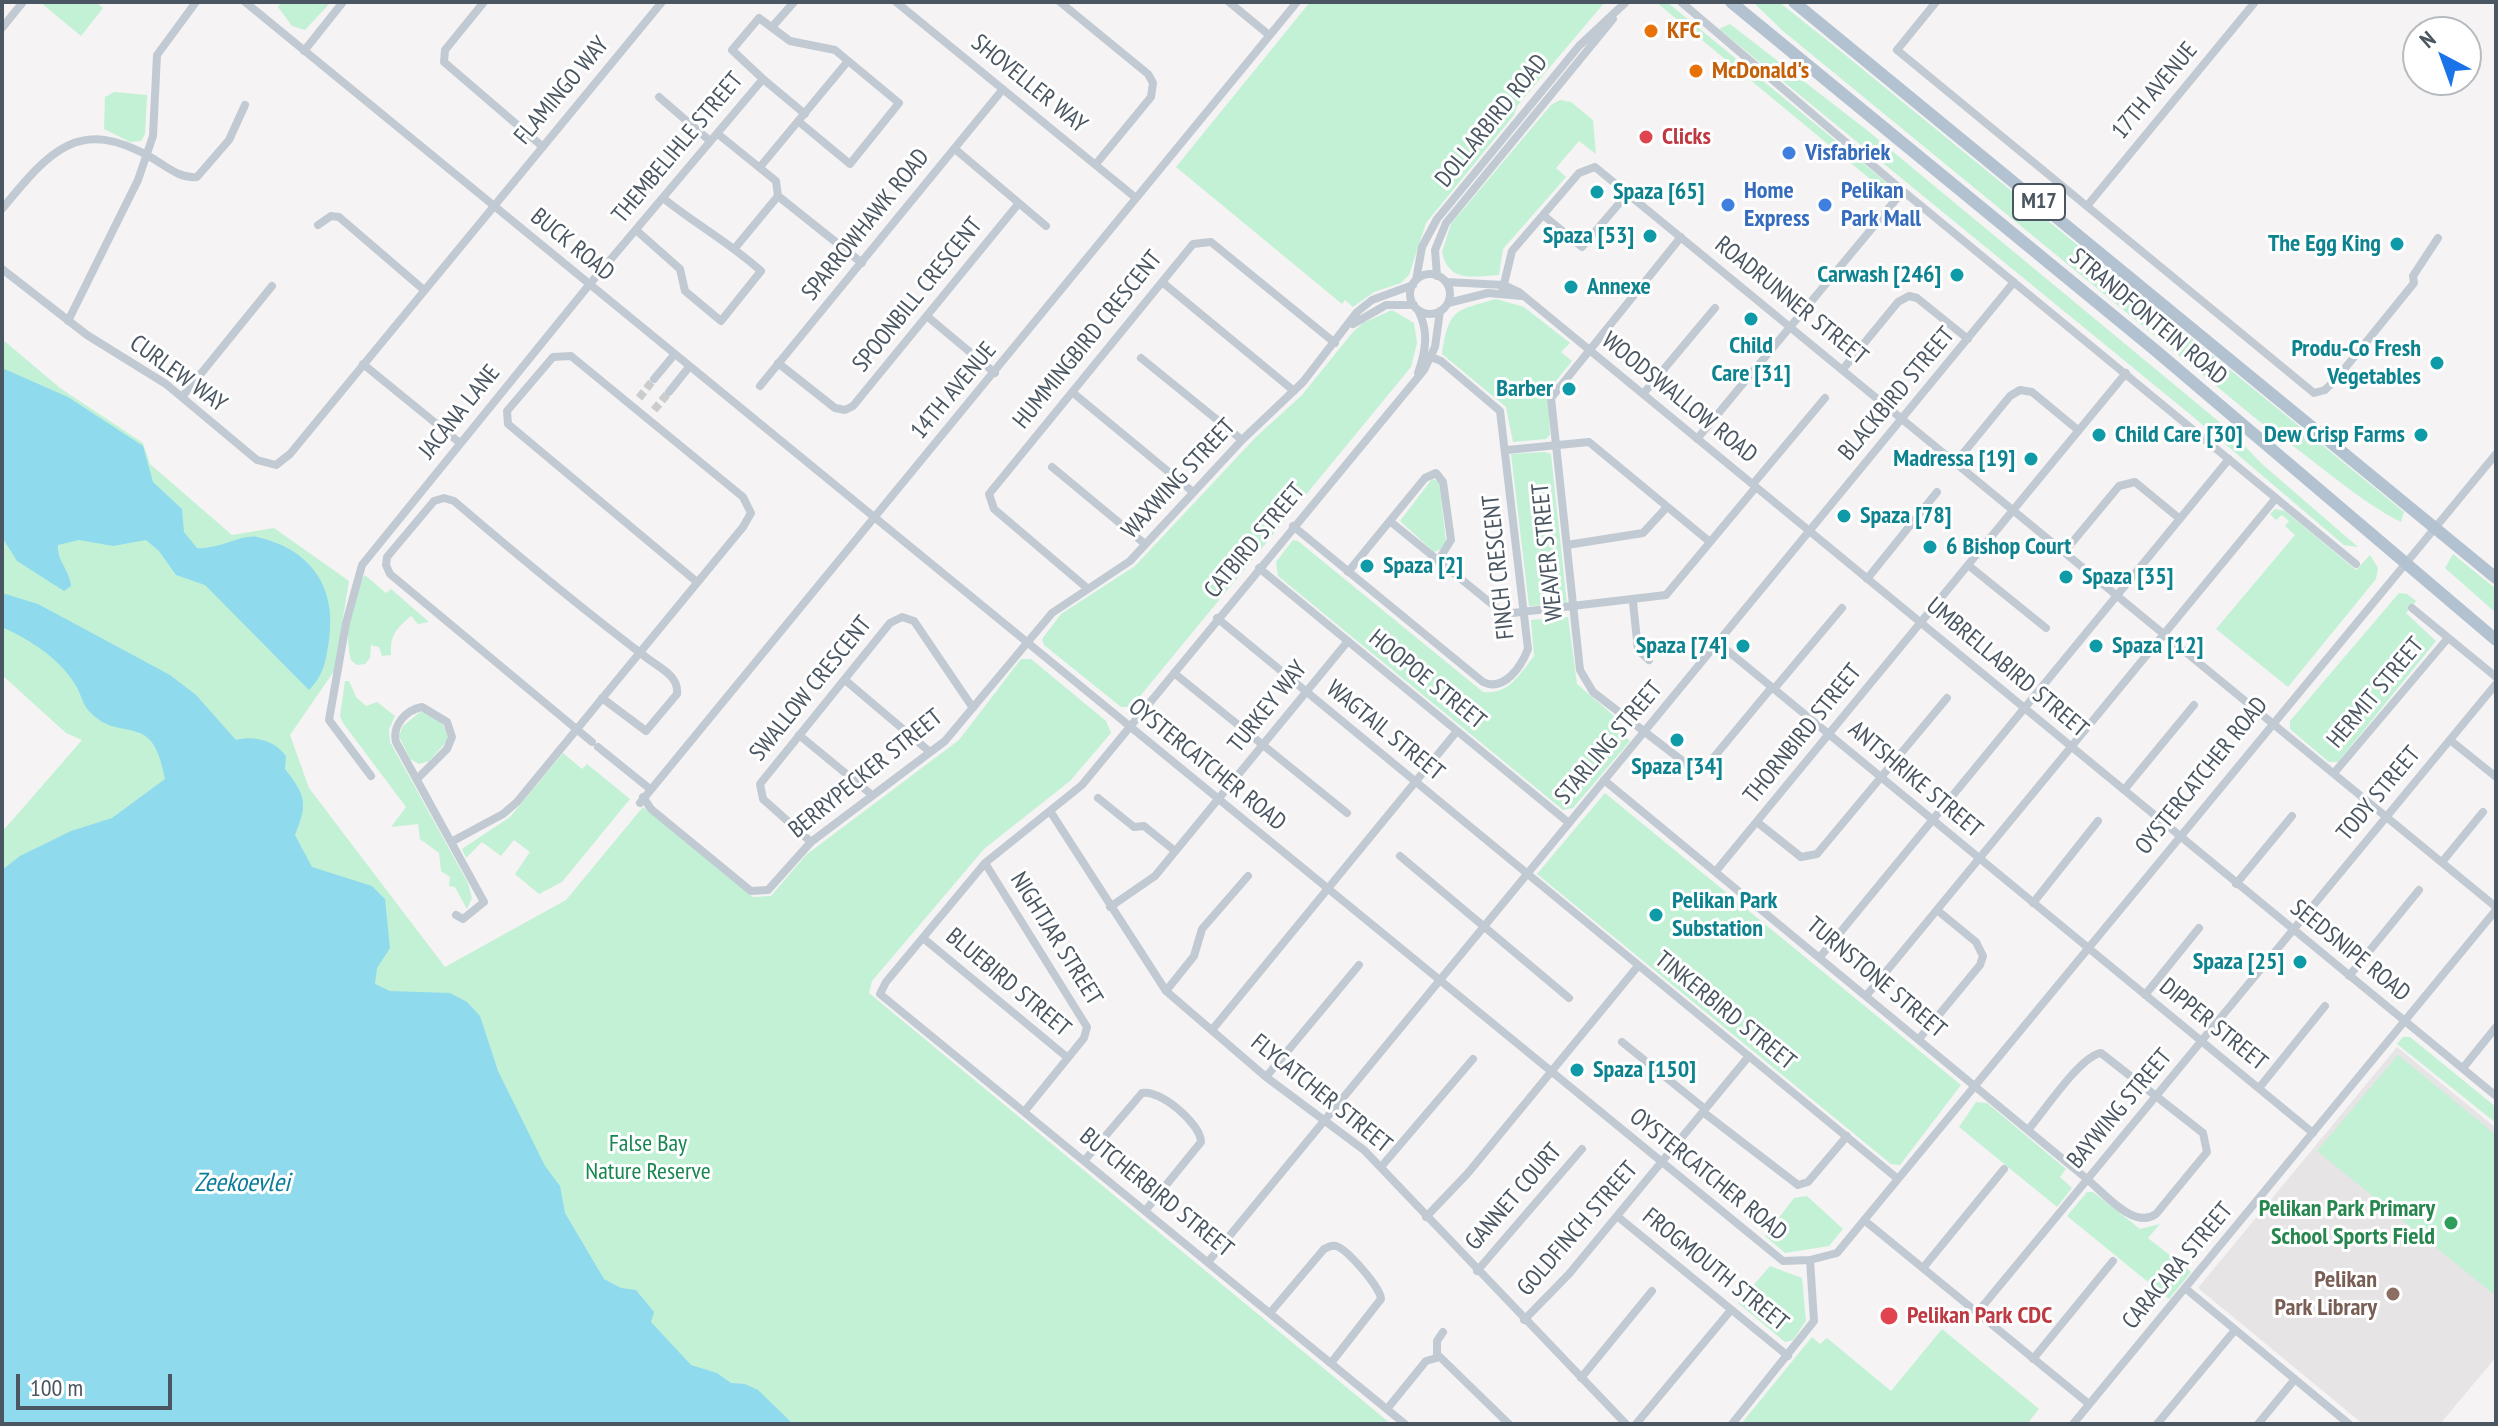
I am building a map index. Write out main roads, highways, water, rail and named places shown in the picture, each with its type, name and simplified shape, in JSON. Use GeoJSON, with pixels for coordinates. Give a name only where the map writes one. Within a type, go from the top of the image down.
{"type":"FeatureCollection","features":[{"type":"Feature","properties":{"kind":"main road","name":"STRANDFONTEIN ROAD"},"geometry":{"type":"LineString","coordinates":[[1731,2],[2143,340],[2496,640]]}},
{"type":"Feature","properties":{"kind":"main road","name":"STRANDFONTEIN ROAD"},"geometry":{"type":"LineString","coordinates":[[1794,2],[2496,578]]}},
{"type":"Feature","properties":{"kind":"water"},"geometry":{"type":"Polygon","coordinates":[[[2,368],[68,397],[143,446],[153,482],[182,509],[184,532],[197,548],[257,537],[292,551],[305,561],[324,587],[330,621],[324,667],[309,690],[205,585],[176,575],[159,551],[146,540],[113,546],[79,540],[58,545],[71,586],[64,591],[17,561],[2,537],[2,368]]]}},
{"type":"Feature","properties":{"kind":"water","name":"Zeekoevlei"},"geometry":{"type":"Polygon","coordinates":[[[2,593],[38,604],[170,675],[196,695],[236,740],[264,740],[286,756],[285,769],[303,800],[295,835],[312,867],[372,886],[385,899],[390,948],[377,968],[375,984],[390,991],[450,993],[467,1002],[480,1016],[498,1071],[545,1166],[560,1186],[565,1213],[604,1279],[621,1288],[636,1290],[654,1312],[651,1322],[691,1365],[717,1373],[731,1383],[745,1384],[758,1390],[793,1424],[2,1424],[2,870],[20,856],[71,831],[112,818],[165,779],[160,758],[145,736],[105,723],[89,712],[75,684],[52,658],[2,627],[2,593]]]}},
{"type":"Feature","properties":{"kind":"tunnel"},"geometry":{"type":"LineString","coordinates":[[639,398],[654,379]]}},
{"type":"Feature","properties":{"kind":"tunnel"},"geometry":{"type":"LineString","coordinates":[[654,410],[669,392]]}},
{"type":"Feature","properties":{"kind":"place","name":"KFC"},"geometry":{"type":"Point","coordinates":[1651,31]}},
{"type":"Feature","properties":{"kind":"place","name":"McDonald's"},"geometry":{"type":"Point","coordinates":[1696,71]}},
{"type":"Feature","properties":{"kind":"place","name":"Clicks"},"geometry":{"type":"Point","coordinates":[1646,137]}},
{"type":"Feature","properties":{"kind":"place","name":"Visfabriek"},"geometry":{"type":"Point","coordinates":[1789,153]}},
{"type":"Feature","properties":{"kind":"place","name":"Spaza [65]"},"geometry":{"type":"Point","coordinates":[1597,192]}},
{"type":"Feature","properties":{"kind":"place","name":"Home Express"},"geometry":{"type":"Point","coordinates":[1728,205]}},
{"type":"Feature","properties":{"kind":"place","name":"Pelikan Park Mall"},"geometry":{"type":"Point","coordinates":[1825,205]}},
{"type":"Feature","properties":{"kind":"place","name":"Spaza [53]"},"geometry":{"type":"Point","coordinates":[1650,236]}},
{"type":"Feature","properties":{"kind":"place","name":"The Egg King"},"geometry":{"type":"Point","coordinates":[2397,244]}},
{"type":"Feature","properties":{"kind":"place","name":"Carwash [246]"},"geometry":{"type":"Point","coordinates":[1957,275]}},
{"type":"Feature","properties":{"kind":"place","name":"Annexe"},"geometry":{"type":"Point","coordinates":[1571,287]}},
{"type":"Feature","properties":{"kind":"place","name":"Child Care [31]"},"geometry":{"type":"Point","coordinates":[1751,319]}},
{"type":"Feature","properties":{"kind":"place","name":"Produ-Co Fresh Vegetables"},"geometry":{"type":"Point","coordinates":[2437,363]}},
{"type":"Feature","properties":{"kind":"place","name":"Barber"},"geometry":{"type":"Point","coordinates":[1569,389]}},
{"type":"Feature","properties":{"kind":"place","name":"Child Care [30]"},"geometry":{"type":"Point","coordinates":[2099,435]}},
{"type":"Feature","properties":{"kind":"place","name":"Dew Crisp Farms"},"geometry":{"type":"Point","coordinates":[2421,435]}},
{"type":"Feature","properties":{"kind":"place","name":"Madressa [19]"},"geometry":{"type":"Point","coordinates":[2031,459]}},
{"type":"Feature","properties":{"kind":"place","name":"Spaza [78]"},"geometry":{"type":"Point","coordinates":[1844,516]}},
{"type":"Feature","properties":{"kind":"place","name":"6 Bishop Court"},"geometry":{"type":"Point","coordinates":[1930,547]}},
{"type":"Feature","properties":{"kind":"place","name":"Spaza [2]"},"geometry":{"type":"Point","coordinates":[1367,566]}},
{"type":"Feature","properties":{"kind":"place","name":"Spaza [35]"},"geometry":{"type":"Point","coordinates":[2066,577]}},
{"type":"Feature","properties":{"kind":"place","name":"Spaza [74]"},"geometry":{"type":"Point","coordinates":[1743,646]}},
{"type":"Feature","properties":{"kind":"place","name":"Spaza [12]"},"geometry":{"type":"Point","coordinates":[2096,646]}},
{"type":"Feature","properties":{"kind":"place","name":"Spaza [34]"},"geometry":{"type":"Point","coordinates":[1677,740]}},
{"type":"Feature","properties":{"kind":"place","name":"Pelikan Park Substation"},"geometry":{"type":"Point","coordinates":[1656,915]}},
{"type":"Feature","properties":{"kind":"place","name":"Spaza [25]"},"geometry":{"type":"Point","coordinates":[2300,962]}},
{"type":"Feature","properties":{"kind":"place","name":"Spaza [150]"},"geometry":{"type":"Point","coordinates":[1577,1070]}},
{"type":"Feature","properties":{"kind":"place","name":"Pelikan Park Primary School Sports Field"},"geometry":{"type":"Point","coordinates":[2451,1223]}},
{"type":"Feature","properties":{"kind":"place","name":"Pelikan Park Library"},"geometry":{"type":"Point","coordinates":[2393,1294]}},
{"type":"Feature","properties":{"kind":"place","name":"Pelikan Park CDC"},"geometry":{"type":"Point","coordinates":[1889,1316]}},
{"type":"Feature","properties":{"kind":"park label","name":"False Bay Nature Reserve"},"geometry":{"type":"Point","coordinates":[648,1158]}}]}
